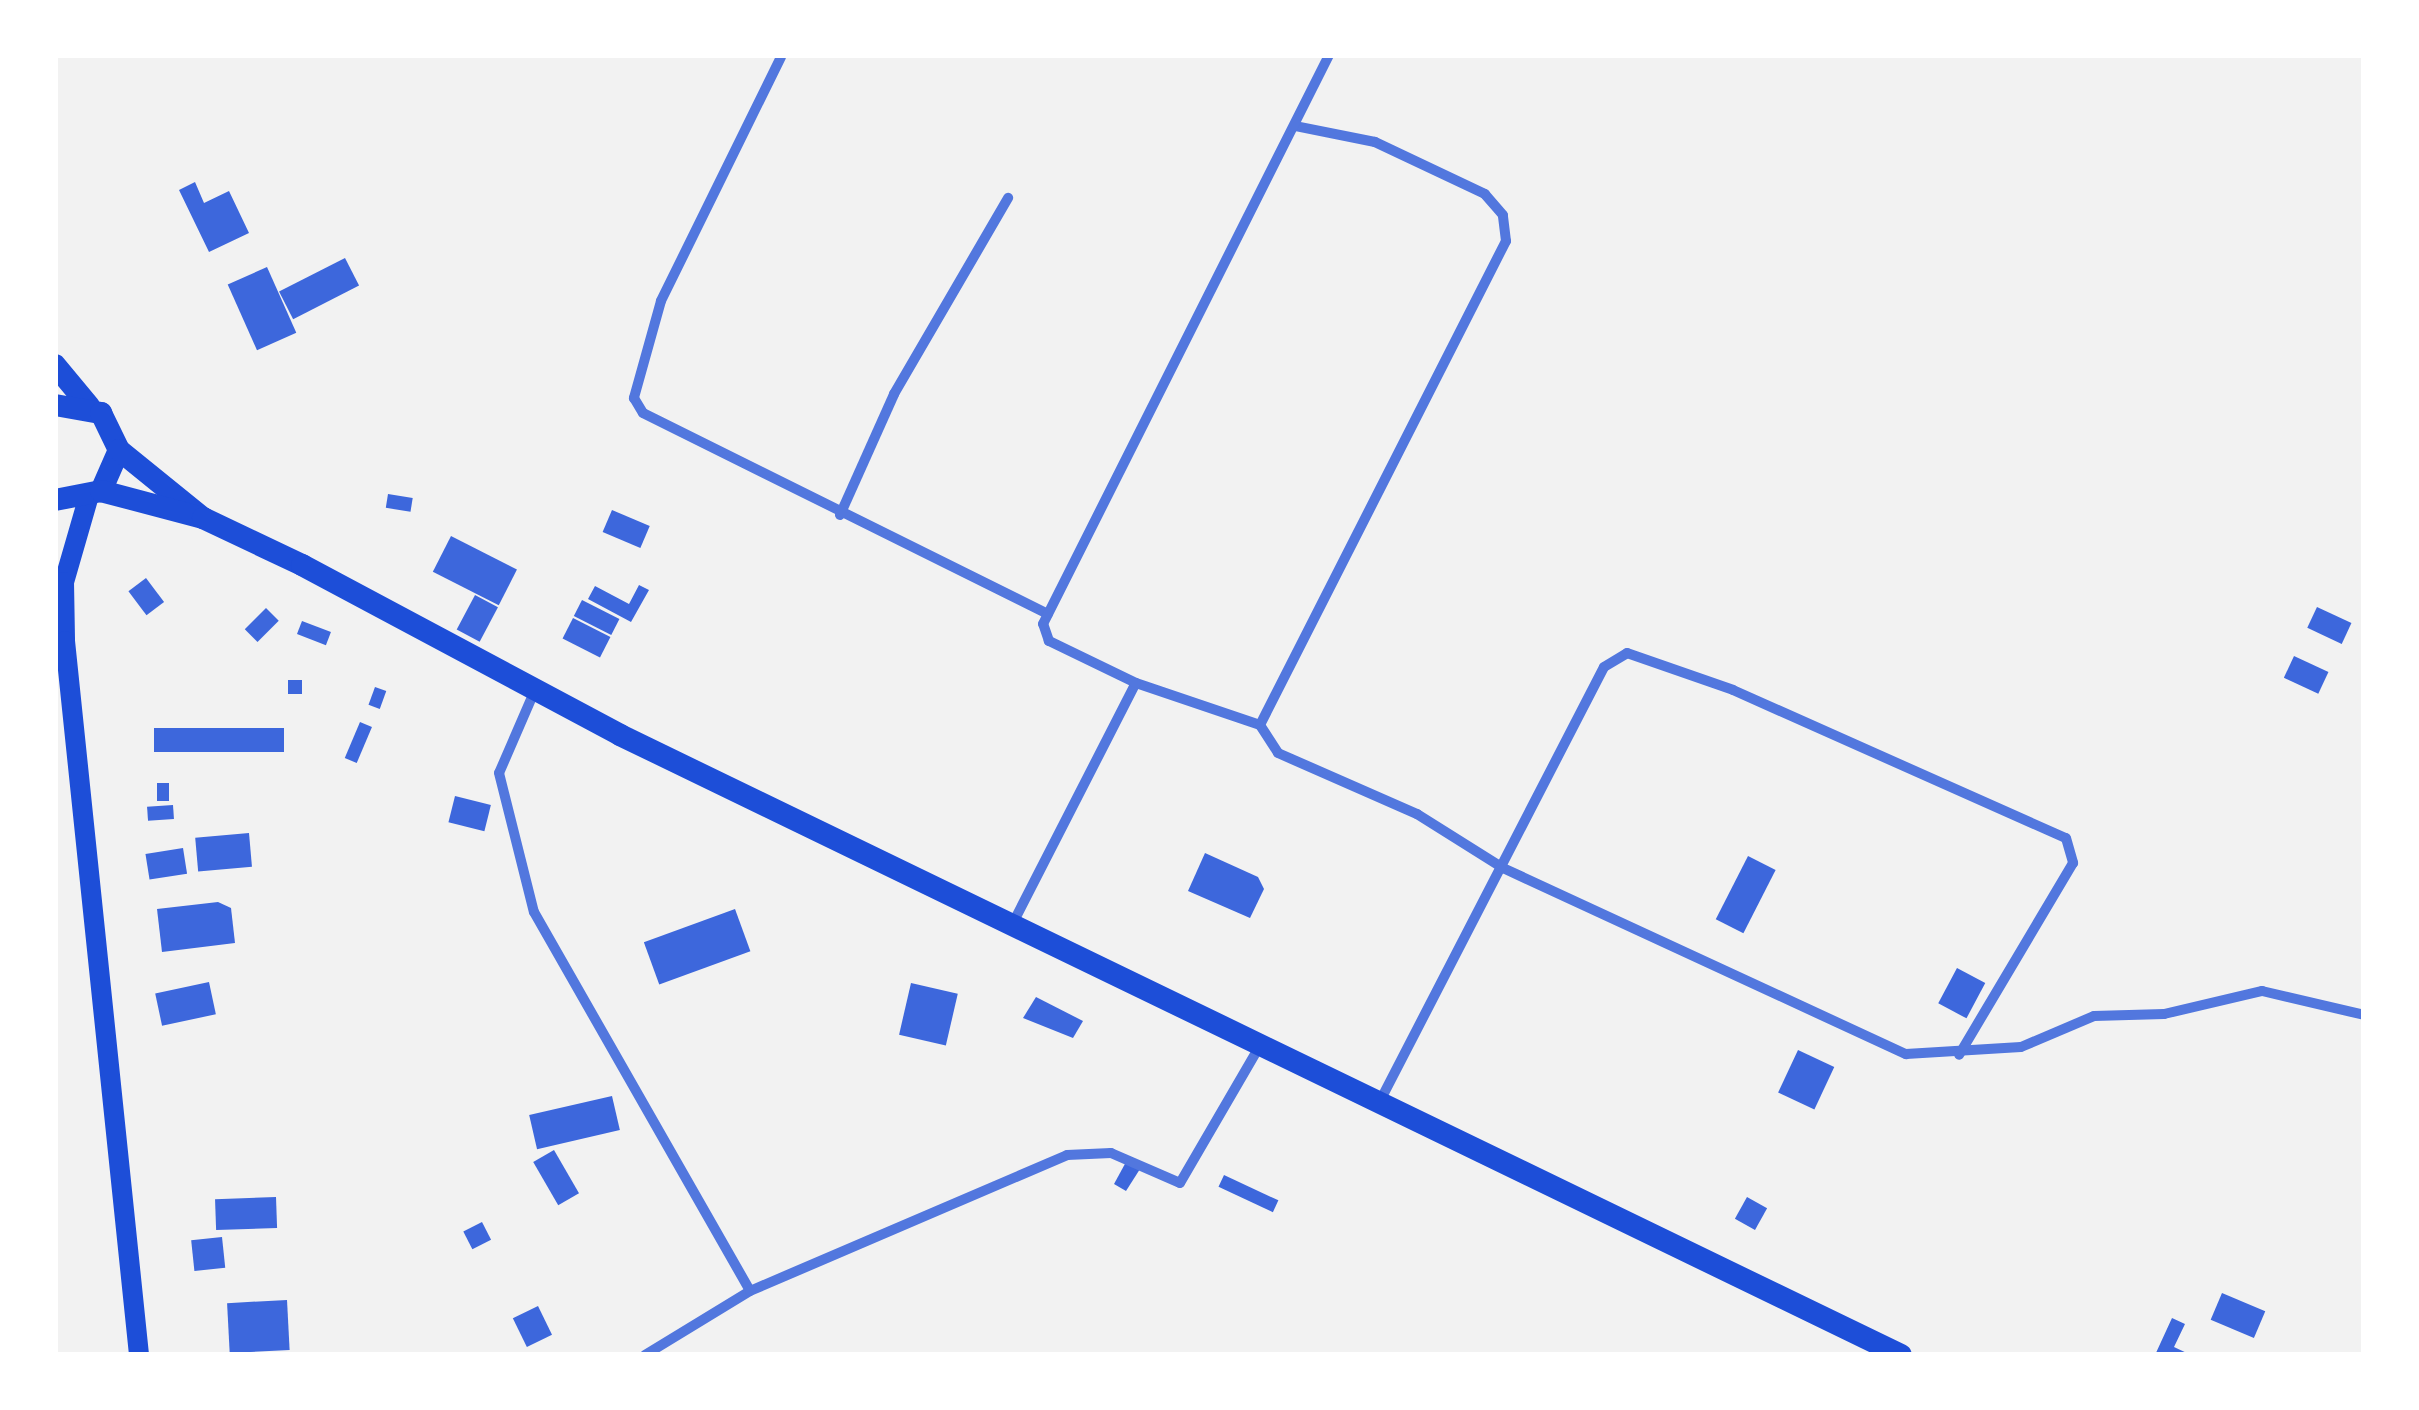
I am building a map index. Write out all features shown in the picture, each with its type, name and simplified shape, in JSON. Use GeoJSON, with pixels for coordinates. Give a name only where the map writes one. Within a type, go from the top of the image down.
{"type":"FeatureCollection","features":[{"type":"Feature","properties":{"kind":"highway"},"geometry":{"type":"LineString","coordinates":[[55,365],[89,406],[110,424],[119,450],[203,518],[535,689],[1014,921],[1259,1047],[1380,1100],[1900,1355]]}},
{"type":"Feature","properties":{"kind":"highway"},"geometry":{"type":"LineString","coordinates":[[55,404],[89,406]]}},
{"type":"Feature","properties":{"kind":"highway"},"geometry":{"type":"LineString","coordinates":[[94,495],[119,450]]}},
{"type":"Feature","properties":{"kind":"highway"},"geometry":{"type":"LineString","coordinates":[[55,500],[94,495],[203,518]]}},
{"type":"Feature","properties":{"kind":"main road"},"geometry":{"type":"LineString","coordinates":[[64,582],[94,495]]}},
{"type":"Feature","properties":{"kind":"main road"},"geometry":{"type":"LineString","coordinates":[[55,560],[64,582],[139,1355]]}},
{"type":"Feature","properties":{"kind":"street"},"geometry":{"type":"LineString","coordinates":[[1329,55],[1048,614],[1049,641],[1136,683],[1260,725],[1278,753],[1417,814],[1503,868],[1850,1032],[1906,1054],[1959,1055],[2021,1048],[2094,1016],[2164,1014],[2262,991],[2364,1015]]}},
{"type":"Feature","properties":{"kind":"street"},"geometry":{"type":"LineString","coordinates":[[781,57],[661,301],[634,398],[643,412],[840,515],[1048,614]]}},
{"type":"Feature","properties":{"kind":"street"},"geometry":{"type":"LineString","coordinates":[[1260,725],[1506,241],[1504,215],[1485,194],[1375,142],[1296,126]]}},
{"type":"Feature","properties":{"kind":"street"},"geometry":{"type":"LineString","coordinates":[[840,515],[894,394],[1008,198]]}},
{"type":"Feature","properties":{"kind":"street"},"geometry":{"type":"LineString","coordinates":[[1380,1100],[1616,657],[1733,690],[2066,838],[2075,851],[1959,1055]]}},
{"type":"Feature","properties":{"kind":"street"},"geometry":{"type":"LineString","coordinates":[[1014,921],[1136,683]]}},
{"type":"Feature","properties":{"kind":"street"},"geometry":{"type":"LineString","coordinates":[[535,689],[499,773],[534,912],[750,1290]]}},
{"type":"Feature","properties":{"kind":"street"},"geometry":{"type":"LineString","coordinates":[[645,1355],[750,1290],[1067,1156],[1112,1153],[1180,1183],[1259,1047]]}},
{"type":"Feature","properties":{"kind":"building"},"geometry":{"type":"Polygon","coordinates":[[[195,182],[204,203],[229,191],[249,233],[209,252],[179,190],[195,182]]]}},
{"type":"Feature","properties":{"kind":"building"},"geometry":{"type":"Polygon","coordinates":[[[345,258],[359,286],[293,319],[279,292],[345,258]]]}},
{"type":"Feature","properties":{"kind":"building"},"geometry":{"type":"Polygon","coordinates":[[[267,267],[296,333],[257,350],[228,284],[267,267]]]}},
{"type":"Feature","properties":{"kind":"building"},"geometry":{"type":"Polygon","coordinates":[[[388,494],[413,498],[411,512],[386,508],[388,494]]]}},
{"type":"Feature","properties":{"kind":"building"},"geometry":{"type":"Polygon","coordinates":[[[612,510],[650,526],[640,548],[603,532],[612,510]]]}},
{"type":"Feature","properties":{"kind":"building"},"geometry":{"type":"Polygon","coordinates":[[[451,536],[517,570],[499,605],[433,572],[451,536]]]}},
{"type":"Feature","properties":{"kind":"building"},"geometry":{"type":"Polygon","coordinates":[[[146,578],[164,602],[146,615],[128,591],[146,578]]]}},
{"type":"Feature","properties":{"kind":"building"},"geometry":{"type":"Polygon","coordinates":[[[639,585],[649,590],[631,622],[588,599],[595,586],[629,604],[639,585]]]}},
{"type":"Feature","properties":{"kind":"building"},"geometry":{"type":"Polygon","coordinates":[[[475,595],[498,607],[480,642],[457,629],[475,595]]]}},
{"type":"Feature","properties":{"kind":"building"},"geometry":{"type":"Polygon","coordinates":[[[582,600],[619,619],[611,635],[574,616],[582,600]]]}},
{"type":"Feature","properties":{"kind":"building"},"geometry":{"type":"Polygon","coordinates":[[[2317,607],[2351,623],[2342,644],[2307,628],[2317,607]]]}},
{"type":"Feature","properties":{"kind":"building"},"geometry":{"type":"Polygon","coordinates":[[[266,608],[279,621],[258,642],[245,629],[266,608]]]}},
{"type":"Feature","properties":{"kind":"building"},"geometry":{"type":"Polygon","coordinates":[[[573,618],[610,637],[600,658],[563,638],[573,618]]]}},
{"type":"Feature","properties":{"kind":"building"},"geometry":{"type":"Polygon","coordinates":[[[302,621],[331,632],[326,645],[297,634],[302,621]]]}},
{"type":"Feature","properties":{"kind":"building"},"geometry":{"type":"Polygon","coordinates":[[[2294,656],[2328,672],[2318,694],[2284,678],[2294,656]]]}},
{"type":"Feature","properties":{"kind":"building"},"geometry":{"type":"Polygon","coordinates":[[[288,680],[302,680],[302,694],[288,694],[288,680]]]}},
{"type":"Feature","properties":{"kind":"building"},"geometry":{"type":"Polygon","coordinates":[[[375,687],[386,691],[380,709],[369,705],[375,687]]]}},
{"type":"Feature","properties":{"kind":"building"},"geometry":{"type":"Polygon","coordinates":[[[360,722],[372,727],[357,763],[345,758],[360,722]]]}},
{"type":"Feature","properties":{"kind":"building"},"geometry":{"type":"Polygon","coordinates":[[[154,728],[284,728],[284,752],[154,752],[154,728]]]}},
{"type":"Feature","properties":{"kind":"building"},"geometry":{"type":"Polygon","coordinates":[[[157,783],[169,783],[169,801],[157,801],[157,783]]]}},
{"type":"Feature","properties":{"kind":"building"},"geometry":{"type":"Polygon","coordinates":[[[455,796],[491,805],[484,831],[448,822],[455,796]]]}},
{"type":"Feature","properties":{"kind":"building"},"geometry":{"type":"Polygon","coordinates":[[[173,805],[174,819],[148,821],[147,807],[173,805]]]}},
{"type":"Feature","properties":{"kind":"building"},"geometry":{"type":"Polygon","coordinates":[[[249,833],[252,867],[198,872],[195,838],[249,833]]]}},
{"type":"Feature","properties":{"kind":"building"},"geometry":{"type":"Polygon","coordinates":[[[183,848],[187,874],[150,880],[145,854],[183,848]]]}},
{"type":"Feature","properties":{"kind":"building"},"geometry":{"type":"Polygon","coordinates":[[[1205,853],[1258,877],[1264,889],[1250,918],[1188,891],[1205,853]]]}},
{"type":"Feature","properties":{"kind":"building"},"geometry":{"type":"Polygon","coordinates":[[[1748,856],[1776,870],[1743,933],[1716,919],[1748,856]]]}},
{"type":"Feature","properties":{"kind":"building"},"geometry":{"type":"Polygon","coordinates":[[[218,902],[231,908],[235,943],[162,952],[157,909],[218,902]]]}},
{"type":"Feature","properties":{"kind":"building"},"geometry":{"type":"Polygon","coordinates":[[[735,909],[750,951],[659,984],[644,942],[735,909]]]}},
{"type":"Feature","properties":{"kind":"building"},"geometry":{"type":"Polygon","coordinates":[[[1957,968],[1985,983],[1966,1018],[1938,1003],[1957,968]]]}},
{"type":"Feature","properties":{"kind":"building"},"geometry":{"type":"Polygon","coordinates":[[[209,982],[216,1014],[162,1026],[155,993],[209,982]]]}},
{"type":"Feature","properties":{"kind":"building"},"geometry":{"type":"Polygon","coordinates":[[[911,983],[958,994],[946,1045],[899,1035],[911,983]]]}},
{"type":"Feature","properties":{"kind":"building"},"geometry":{"type":"Polygon","coordinates":[[[1036,997],[1083,1021],[1073,1038],[1023,1018],[1036,997]]]}},
{"type":"Feature","properties":{"kind":"building"},"geometry":{"type":"Polygon","coordinates":[[[1798,1050],[1834,1067],[1814,1110],[1778,1093],[1798,1050]]]}},
{"type":"Feature","properties":{"kind":"building"},"geometry":{"type":"Polygon","coordinates":[[[612,1096],[620,1130],[537,1149],[529,1115],[612,1096]]]}},
{"type":"Feature","properties":{"kind":"building"},"geometry":{"type":"Polygon","coordinates":[[[554,1150],[579,1193],[558,1205],[533,1162],[554,1150]]]}},
{"type":"Feature","properties":{"kind":"building"},"geometry":{"type":"Polygon","coordinates":[[[1126,1162],[1140,1169],[1126,1191],[1114,1184],[1126,1162]]]}},
{"type":"Feature","properties":{"kind":"building"},"geometry":{"type":"Polygon","coordinates":[[[1224,1175],[1278,1200],[1273,1212],[1219,1187],[1224,1175]]]}},
{"type":"Feature","properties":{"kind":"building"},"geometry":{"type":"Polygon","coordinates":[[[276,1197],[277,1228],[216,1230],[215,1199],[276,1197]]]}},
{"type":"Feature","properties":{"kind":"building"},"geometry":{"type":"Polygon","coordinates":[[[1747,1197],[1767,1208],[1755,1230],[1735,1219],[1747,1197]]]}},
{"type":"Feature","properties":{"kind":"building"},"geometry":{"type":"Polygon","coordinates":[[[482,1222],[491,1240],[472,1249],[463,1232],[482,1222]]]}},
{"type":"Feature","properties":{"kind":"building"},"geometry":{"type":"Polygon","coordinates":[[[222,1237],[225,1268],[194,1271],[191,1240],[222,1237]]]}},
{"type":"Feature","properties":{"kind":"building"},"geometry":{"type":"Polygon","coordinates":[[[2222,1293],[2265,1311],[2254,1338],[2211,1320],[2222,1293]]]}},
{"type":"Feature","properties":{"kind":"building"},"geometry":{"type":"Polygon","coordinates":[[[287,1300],[290,1350],[230,1353],[227,1303],[287,1300]]]}},
{"type":"Feature","properties":{"kind":"building"},"geometry":{"type":"Polygon","coordinates":[[[538,1306],[552,1335],[527,1347],[513,1318],[538,1306]]]}},
{"type":"Feature","properties":{"kind":"building"},"geometry":{"type":"Polygon","coordinates":[[[2172,1318],[2185,1324],[2174,1347],[2191,1355],[2155,1355],[2172,1318]]]}}]}
